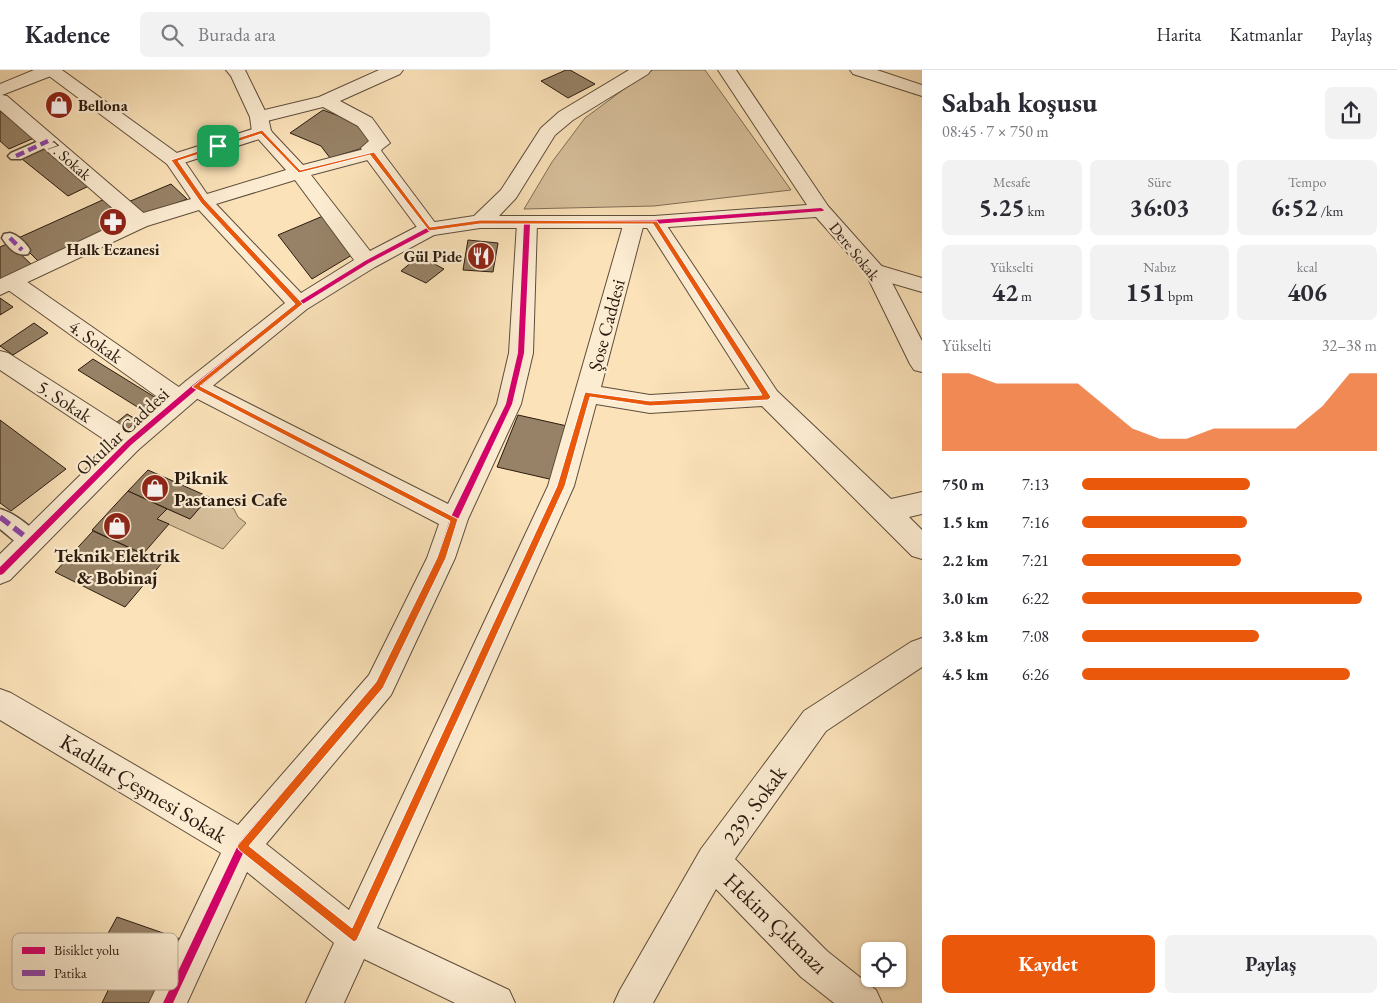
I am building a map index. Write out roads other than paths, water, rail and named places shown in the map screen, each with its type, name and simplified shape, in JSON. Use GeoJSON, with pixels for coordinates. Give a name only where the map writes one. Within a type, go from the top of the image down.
{"type":"FeatureCollection","features":[{"type":"Feature","properties":{"kind":"street"},"geometry":{"type":"LineString","coordinates":[[0,90],[50,70],[174,160],[203,202],[299,304]]}},
{"type":"Feature","properties":{"kind":"street"},"geometry":{"type":"LineString","coordinates":[[235,70],[239,74],[261,124],[367,262]]}},
{"type":"Feature","properties":{"kind":"street"},"geometry":{"type":"LineString","coordinates":[[174,160],[261,124],[325,101],[360,77],[394,70]]}},
{"type":"Feature","properties":{"kind":"street"},"geometry":{"type":"LineString","coordinates":[[480,222],[509,194],[548,132],[566,116],[642,70]]}},
{"type":"Feature","properties":{"kind":"street","name":"Dere Sokak"},"geometry":{"type":"LineString","coordinates":[[727,70],[820,210],[875,271],[922,364]]}},
{"type":"Feature","properties":{"kind":"street"},"geometry":{"type":"LineString","coordinates":[[859,70],[922,91]]}},
{"type":"Feature","properties":{"kind":"street","name":"7. Sokak"},"geometry":{"type":"LineString","coordinates":[[0,100],[140,221]]}},
{"type":"Feature","properties":{"kind":"street"},"geometry":{"type":"LineString","coordinates":[[325,101],[365,122],[380,143],[371,148],[372,153],[429,229],[480,222],[644,222],[820,210]]}},
{"type":"Feature","properties":{"kind":"street"},"geometry":{"type":"LineString","coordinates":[[16,156],[48,141]]}},
{"type":"Feature","properties":{"kind":"street"},"geometry":{"type":"LineString","coordinates":[[6,285],[140,221],[299,172],[372,153]]}},
{"type":"Feature","properties":{"kind":"street"},"geometry":{"type":"LineString","coordinates":[[644,222],[768,397],[922,548]]}},
{"type":"Feature","properties":{"kind":"street","name":"Şose Caddesi"},"geometry":{"type":"LineString","coordinates":[[325,1003],[561,486],[588,394],[644,222]]}},
{"type":"Feature","properties":{"kind":"street"},"geometry":{"type":"LineString","coordinates":[[178,982],[242,846],[380,685],[442,558],[454,519],[509,404],[521,353],[527,223]]}},
{"type":"Feature","properties":{"kind":"street","name":"Okullar Caddesi"},"geometry":{"type":"LineString","coordinates":[[0,572],[130,442],[187,393],[299,304],[367,262],[429,229]]}},
{"type":"Feature","properties":{"kind":"street"},"geometry":{"type":"LineString","coordinates":[[10,238],[22,250]]}},
{"type":"Feature","properties":{"kind":"street"},"geometry":{"type":"LineString","coordinates":[[875,271],[922,285]]}},
{"type":"Feature","properties":{"kind":"street","name":"4. Sokak"},"geometry":{"type":"LineString","coordinates":[[6,285],[187,393],[454,519]]}},
{"type":"Feature","properties":{"kind":"street","name":"5. Sokak"},"geometry":{"type":"LineString","coordinates":[[0,359],[130,442]]}},
{"type":"Feature","properties":{"kind":"street"},"geometry":{"type":"LineString","coordinates":[[588,394],[650,404],[768,397]]}},
{"type":"Feature","properties":{"kind":"street"},"geometry":{"type":"LineString","coordinates":[[886,511],[922,503]]}},
{"type":"Feature","properties":{"kind":"street"},"geometry":{"type":"LineString","coordinates":[[0,517],[31,541]]}},
{"type":"Feature","properties":{"kind":"street","name":"239. Sokak"},"geometry":{"type":"LineString","coordinates":[[633,1003],[713,861],[815,721],[922,651]]}},
{"type":"Feature","properties":{"kind":"street","name":"Kadılar Çeşmesi Sokak"},"geometry":{"type":"LineString","coordinates":[[0,703],[242,846],[354,936],[496,1003]]}},
{"type":"Feature","properties":{"kind":"street","name":"Hekim Çıkmazı"},"geometry":{"type":"LineString","coordinates":[[713,861],[814,964],[863,1003]]}},
{"type":"Feature","properties":{"kind":"street"},"geometry":{"type":"LineString","coordinates":[[168,1003],[174,990]]}},
{"type":"Feature","properties":{"kind":"place","name":"Bellona"},"geometry":{"type":"Point","coordinates":[59,105]}},
{"type":"Feature","properties":{"kind":"place","name":"Halk Eczanesi"},"geometry":{"type":"Point","coordinates":[113,222]}},
{"type":"Feature","properties":{"kind":"place","name":"Gül Pide"},"geometry":{"type":"Point","coordinates":[481,256]}},
{"type":"Feature","properties":{"kind":"place","name":"Piknik Pastanesi Cafe"},"geometry":{"type":"Point","coordinates":[155,488]}},
{"type":"Feature","properties":{"kind":"place","name":"Teknik Elektrik & Bobinaj"},"geometry":{"type":"Point","coordinates":[117,526]}}]}
